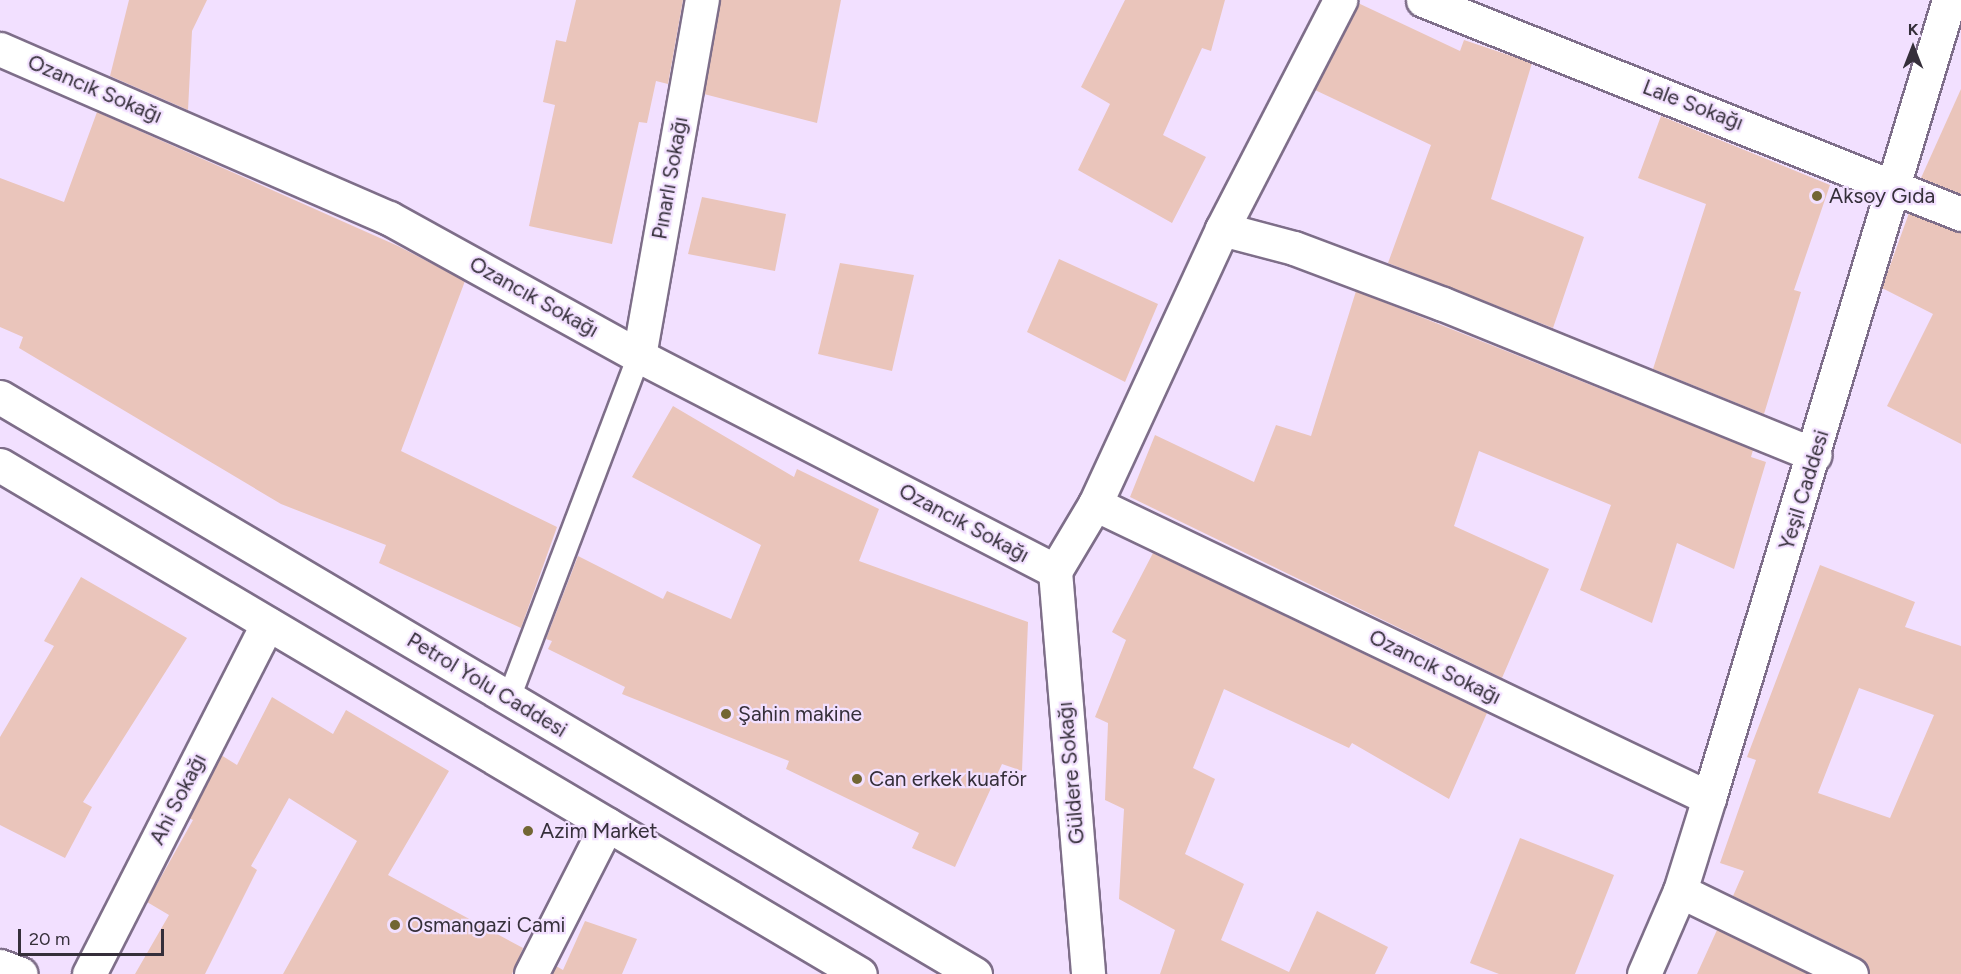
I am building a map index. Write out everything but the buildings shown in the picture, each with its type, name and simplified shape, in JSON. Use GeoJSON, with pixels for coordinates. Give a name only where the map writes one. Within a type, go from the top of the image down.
{"type":"FeatureCollection","features":[{"type":"Feature","properties":{"kind":"street","name":"Pınarlı Sokağı"},"geometry":{"type":"LineString","coordinates":[[639,356],[702,0]]}},
{"type":"Feature","properties":{"kind":"street"},"geometry":{"type":"LineString","coordinates":[[1055,571],[1095,504],[1222,229],[1340,0]]}},
{"type":"Feature","properties":{"kind":"street","name":"Lale Sokağı"},"geometry":{"type":"LineString","coordinates":[[1423,0],[1893,182],[1961,214]]}},
{"type":"Feature","properties":{"kind":"street","name":"Yeşil Caddesi"},"geometry":{"type":"LineString","coordinates":[[1644,974],[1680,891],[1815,455],[1893,182],[1949,0]]}},
{"type":"Feature","properties":{"kind":"street","name":"Ozancık Sokağı"},"geometry":{"type":"LineString","coordinates":[[0,49],[389,218],[639,356],[1055,571]]}},
{"type":"Feature","properties":{"kind":"street"},"geometry":{"type":"LineString","coordinates":[[1222,229],[1294,248],[1455,308],[1815,455]]}},
{"type":"Feature","properties":{"kind":"street","name":"Petrol Yolu Caddesi"},"geometry":{"type":"LineString","coordinates":[[0,397],[975,974]]}},
{"type":"Feature","properties":{"kind":"street"},"geometry":{"type":"LineString","coordinates":[[0,465],[860,974]]}},
{"type":"Feature","properties":{"kind":"street","name":"Ozancık Sokağı"},"geometry":{"type":"LineString","coordinates":[[1095,504],[1709,798]]}},
{"type":"Feature","properties":{"kind":"street","name":"Güldere Sokağı"},"geometry":{"type":"LineString","coordinates":[[1055,571],[1088,974]]}},
{"type":"Feature","properties":{"kind":"street","name":"Ahi Sokağı"},"geometry":{"type":"LineString","coordinates":[[89,974],[267,624]]}},
{"type":"Feature","properties":{"kind":"street"},"geometry":{"type":"LineString","coordinates":[[531,974],[607,824]]}},
{"type":"Feature","properties":{"kind":"street"},"geometry":{"type":"LineString","coordinates":[[1680,891],[1851,974]]}},
{"type":"Feature","properties":{"kind":"street"},"geometry":{"type":"LineString","coordinates":[[0,966],[21,974]]}},
{"type":"Feature","properties":{"kind":"lane"},"geometry":{"type":"LineString","coordinates":[[509,698],[639,356]]}},
{"type":"Feature","properties":{"kind":"place","name":"Aksoy Gıda"},"geometry":{"type":"Point","coordinates":[1817,196]}},
{"type":"Feature","properties":{"kind":"place","name":"Şahin makine"},"geometry":{"type":"Point","coordinates":[726,714]}},
{"type":"Feature","properties":{"kind":"place","name":"Can erkek kuaför"},"geometry":{"type":"Point","coordinates":[857,779]}},
{"type":"Feature","properties":{"kind":"place","name":"Azim Market"},"geometry":{"type":"Point","coordinates":[528,831]}},
{"type":"Feature","properties":{"kind":"place","name":"Osmangazi Cami"},"geometry":{"type":"Point","coordinates":[395,925]}}]}
